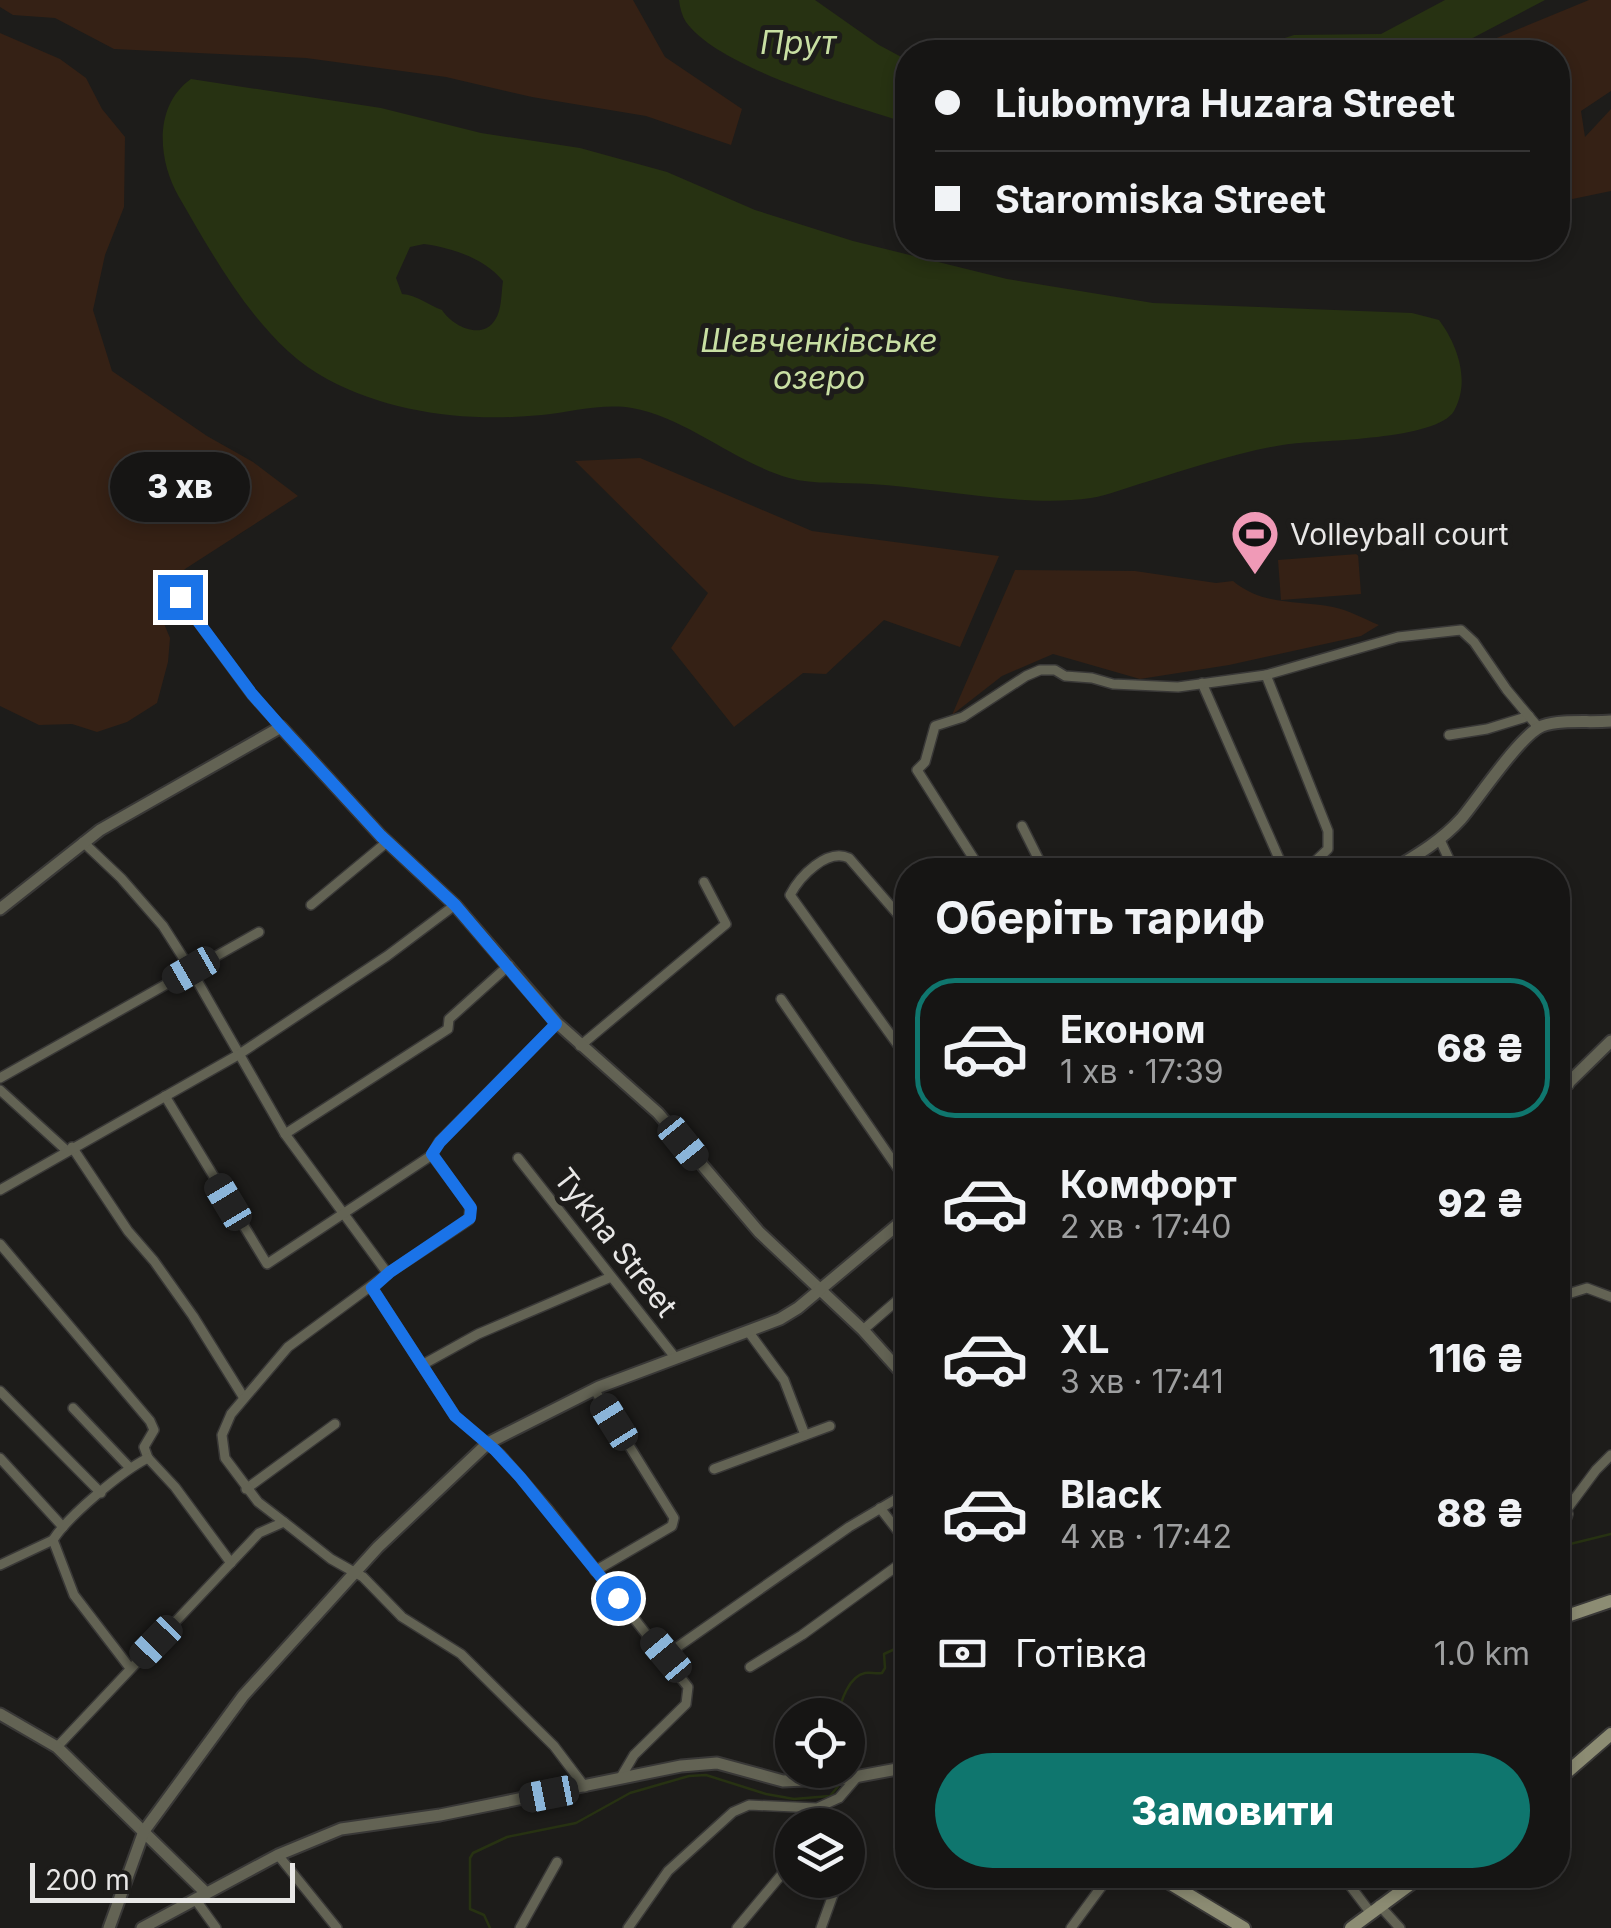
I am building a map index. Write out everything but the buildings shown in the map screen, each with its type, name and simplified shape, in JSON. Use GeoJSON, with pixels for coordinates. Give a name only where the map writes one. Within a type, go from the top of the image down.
{"type":"FeatureCollection","features":[{"type":"Feature","properties":{"kind":"main road"},"geometry":{"type":"LineString","coordinates":[[1570,1616],[1611,1602]]}},
{"type":"Feature","properties":{"kind":"main road"},"geometry":{"type":"LineString","coordinates":[[1570,1769],[1611,1734]]}},
{"type":"Feature","properties":{"kind":"main road"},"geometry":{"type":"LineString","coordinates":[[1178,1888],[1244,1928]]}},
{"type":"Feature","properties":{"kind":"main road"},"geometry":{"type":"LineString","coordinates":[[1350,1928],[1405,1888]]}},
{"type":"Feature","properties":{"kind":"street"},"geometry":{"type":"LineString","coordinates":[[180,597],[281,727],[387,842],[455,905],[556,1024],[658,1114],[759,1232],[895,1366]]}},
{"type":"Feature","properties":{"kind":"street"},"geometry":{"type":"LineString","coordinates":[[973,858],[917,770],[925,762],[935,726],[963,717],[1040,670],[1113,684],[1178,686],[1266,675],[1398,636],[1461,630],[1538,727]]}},
{"type":"Feature","properties":{"kind":"street"},"geometry":{"type":"LineString","coordinates":[[1266,675],[1328,830],[1328,849],[1319,858]]}},
{"type":"Feature","properties":{"kind":"street"},"geometry":{"type":"LineString","coordinates":[[1202,683],[1279,858]]}},
{"type":"Feature","properties":{"kind":"street"},"geometry":{"type":"LineString","coordinates":[[1449,735],[1530,716]]}},
{"type":"Feature","properties":{"kind":"street"},"geometry":{"type":"LineString","coordinates":[[1411,858],[1440,840],[1538,727],[1560,722],[1611,721]]}},
{"type":"Feature","properties":{"kind":"street"},"geometry":{"type":"LineString","coordinates":[[0,909],[82,842],[160,793],[281,727]]}},
{"type":"Feature","properties":{"kind":"street"},"geometry":{"type":"LineString","coordinates":[[1022,826],[1038,858]]}},
{"type":"Feature","properties":{"kind":"street"},"geometry":{"type":"LineString","coordinates":[[1440,840],[1448,858]]}},
{"type":"Feature","properties":{"kind":"street"},"geometry":{"type":"LineString","coordinates":[[82,842],[121,878],[162,926],[285,1134],[388,1274]]}},
{"type":"Feature","properties":{"kind":"street"},"geometry":{"type":"LineString","coordinates":[[311,905],[387,842]]}},
{"type":"Feature","properties":{"kind":"street"},"geometry":{"type":"LineString","coordinates":[[895,911],[849,858],[841,854],[827,856],[790,895],[895,1041]]}},
{"type":"Feature","properties":{"kind":"street"},"geometry":{"type":"LineString","coordinates":[[580,1046],[726,924],[704,882]]}},
{"type":"Feature","properties":{"kind":"street"},"geometry":{"type":"LineString","coordinates":[[0,1190],[238,1054],[387,956],[455,905]]}},
{"type":"Feature","properties":{"kind":"street"},"geometry":{"type":"LineString","coordinates":[[0,1078],[259,932]]}},
{"type":"Feature","properties":{"kind":"street"},"geometry":{"type":"LineString","coordinates":[[285,1134],[448,1029],[450,1019],[509,965]]}},
{"type":"Feature","properties":{"kind":"street"},"geometry":{"type":"LineString","coordinates":[[781,1000],[895,1164]]}},
{"type":"Feature","properties":{"kind":"street"},"geometry":{"type":"LineString","coordinates":[[165,1096],[267,1264],[432,1154],[556,1024]]}},
{"type":"Feature","properties":{"kind":"street"},"geometry":{"type":"LineString","coordinates":[[1570,1083],[1611,1042]]}},
{"type":"Feature","properties":{"kind":"street"},"geometry":{"type":"LineString","coordinates":[[0,1090],[69,1149],[193,1316],[244,1398]]}},
{"type":"Feature","properties":{"kind":"street"},"geometry":{"type":"LineString","coordinates":[[432,1154],[471,1208],[470,1218],[288,1347],[227,1420],[221,1440],[225,1458],[246,1489],[284,1522],[331,1559],[363,1578],[402,1616],[460,1654],[554,1746],[585,1787]]}},
{"type":"Feature","properties":{"kind":"street","name":"Tykha Street"},"geometry":{"type":"LineString","coordinates":[[518,1158],[674,1356]]}},
{"type":"Feature","properties":{"kind":"street"},"geometry":{"type":"LineString","coordinates":[[109,1928],[144,1831],[251,1686],[354,1572],[488,1443],[594,1389],[791,1312],[895,1227]]}},
{"type":"Feature","properties":{"kind":"street"},"geometry":{"type":"LineString","coordinates":[[0,1244],[150,1421],[154,1430],[144,1447],[148,1458],[175,1486],[231,1563]]}},
{"type":"Feature","properties":{"kind":"street"},"geometry":{"type":"LineString","coordinates":[[422,1364],[478,1334],[612,1277]]}},
{"type":"Feature","properties":{"kind":"street"},"geometry":{"type":"LineString","coordinates":[[372,1288],[460,1422],[488,1443],[548,1509],[688,1686],[688,1702],[634,1756],[621,1776]]}},
{"type":"Feature","properties":{"kind":"street"},"geometry":{"type":"LineString","coordinates":[[1570,1293],[1587,1288],[1611,1297]]}},
{"type":"Feature","properties":{"kind":"street"},"geometry":{"type":"LineString","coordinates":[[863,1330],[895,1302]]}},
{"type":"Feature","properties":{"kind":"street"},"geometry":{"type":"LineString","coordinates":[[748,1332],[782,1378],[805,1435]]}},
{"type":"Feature","properties":{"kind":"street"},"geometry":{"type":"LineString","coordinates":[[594,1389],[674,1518],[672,1526],[595,1571]]}},
{"type":"Feature","properties":{"kind":"street"},"geometry":{"type":"LineString","coordinates":[[0,1391],[101,1492]]}},
{"type":"Feature","properties":{"kind":"street"},"geometry":{"type":"LineString","coordinates":[[73,1408],[130,1468]]}},
{"type":"Feature","properties":{"kind":"street"},"geometry":{"type":"LineString","coordinates":[[246,1489],[335,1424]]}},
{"type":"Feature","properties":{"kind":"street"},"geometry":{"type":"LineString","coordinates":[[714,1469],[830,1426]]}},
{"type":"Feature","properties":{"kind":"street"},"geometry":{"type":"LineString","coordinates":[[1570,1505],[1611,1455]]}},
{"type":"Feature","properties":{"kind":"street"},"geometry":{"type":"LineString","coordinates":[[0,1458],[63,1527]]}},
{"type":"Feature","properties":{"kind":"street"},"geometry":{"type":"LineString","coordinates":[[0,1566],[53,1540],[101,1492],[148,1458]]}},
{"type":"Feature","properties":{"kind":"street"},"geometry":{"type":"LineString","coordinates":[[666,1655],[895,1499]]}},
{"type":"Feature","properties":{"kind":"street"},"geometry":{"type":"LineString","coordinates":[[880,1508],[895,1527]]}},
{"type":"Feature","properties":{"kind":"street"},"geometry":{"type":"LineString","coordinates":[[58,1747],[263,1529],[284,1522]]}},
{"type":"Feature","properties":{"kind":"street"},"geometry":{"type":"LineString","coordinates":[[53,1540],[65,1576],[84,1611],[130,1668]]}},
{"type":"Feature","properties":{"kind":"street"},"geometry":{"type":"LineString","coordinates":[[750,1667],[802,1635],[895,1567]]}},
{"type":"Feature","properties":{"kind":"street"},"geometry":{"type":"LineString","coordinates":[[0,1714],[58,1747],[144,1831],[200,1896],[216,1928]]}},
{"type":"Feature","properties":{"kind":"street"},"geometry":{"type":"LineString","coordinates":[[142,1928],[278,1856],[348,1827],[440,1815],[585,1787],[621,1776],[715,1762],[775,1780]]}},
{"type":"Feature","properties":{"kind":"street"},"geometry":{"type":"LineString","coordinates":[[865,1776],[895,1770]]}},
{"type":"Feature","properties":{"kind":"street"},"geometry":{"type":"LineString","coordinates":[[628,1928],[674,1865],[732,1812],[749,1805],[821,1806],[848,1788]]}},
{"type":"Feature","properties":{"kind":"street"},"geometry":{"type":"LineString","coordinates":[[278,1856],[337,1928]]}},
{"type":"Feature","properties":{"kind":"street"},"geometry":{"type":"LineString","coordinates":[[520,1928],[557,1862]]}},
{"type":"Feature","properties":{"kind":"street"},"geometry":{"type":"LineString","coordinates":[[737,1928],[775,1882]]}},
{"type":"Feature","properties":{"kind":"street"},"geometry":{"type":"LineString","coordinates":[[1071,1928],[1100,1888]]}},
{"type":"Feature","properties":{"kind":"street"},"geometry":{"type":"LineString","coordinates":[[1355,1888],[1400,1928]]}},
{"type":"Feature","properties":{"kind":"street"},"geometry":{"type":"LineString","coordinates":[[825,1926],[832,1898]]}},
{"type":"Feature","properties":{"kind":"shaded area"},"geometry":{"type":"Polygon","coordinates":[[[0,0],[633,0],[665,57],[742,109],[731,145],[646,116],[532,97],[446,77],[306,58],[114,49],[55,18],[13,15],[0,7],[0,0]]]}},
{"type":"Feature","properties":{"kind":"shaded area"},"geometry":{"type":"Polygon","coordinates":[[[1589,0],[1611,0],[1611,91],[1581,111],[1585,137],[1611,109],[1611,191],[1570,200],[1570,40],[1492,40],[1589,0]]]}},
{"type":"Feature","properties":{"kind":"shaded area"},"geometry":{"type":"Polygon","coordinates":[[[0,33],[60,59],[86,78],[102,109],[125,137],[124,207],[105,255],[93,310],[112,371],[207,436],[253,462],[298,496],[185,569],[157,607],[170,638],[157,703],[127,722],[97,732],[72,724],[39,725],[0,706],[0,33]]]}},
{"type":"Feature","properties":{"kind":"shaded area"},"geometry":{"type":"Polygon","coordinates":[[[640,458],[812,531],[999,556],[960,647],[884,620],[826,674],[803,673],[734,727],[671,648],[708,593],[575,461],[640,458]]]}},
{"type":"Feature","properties":{"kind":"shaded area"},"geometry":{"type":"Polygon","coordinates":[[[1358,554],[1361,594],[1281,600],[1278,560],[1358,554]]]}},
{"type":"Feature","properties":{"kind":"shaded area"},"geometry":{"type":"Polygon","coordinates":[[[1015,570],[1135,571],[1216,583],[1233,581],[1256,595],[1339,608],[1379,625],[1361,636],[1229,665],[1140,679],[1053,654],[1002,676],[952,715],[1015,570]]]}},
{"type":"Feature","properties":{"kind":"water","name":"Прут"},"geometry":{"type":"Polygon","coordinates":[[[679,0],[815,0],[895,54],[895,119],[756,70],[703,39],[681,12],[679,0]]]}},
{"type":"Feature","properties":{"kind":"water"},"geometry":{"type":"Polygon","coordinates":[[[1445,0],[1545,0],[1469,40],[1278,40],[1294,35],[1381,34],[1445,0]]]}},
{"type":"Feature","properties":{"kind":"water","name":"Шевченківське озеро"},"geometry":{"type":"Polygon","coordinates":[[[191,79],[381,108],[481,133],[580,148],[667,172],[755,210],[895,251],[895,260],[930,260],[1007,279],[1153,303],[1412,313],[1439,320],[1451,340],[1460,363],[1459,399],[1454,411],[1443,421],[1426,428],[1378,437],[1271,447],[1105,495],[1039,501],[789,478],[671,421],[632,408],[598,407],[487,417],[405,408],[352,391],[303,364],[281,345],[242,298],[179,197],[166,166],[163,134],[170,103],[191,79]],[[424,244],[410,247],[396,278],[402,294],[442,310],[467,329],[483,330],[499,312],[503,281],[477,260],[424,244]]]}},
{"type":"Feature","properties":{"kind":"waterway"},"geometry":{"type":"LineString","coordinates":[[1570,1544],[1611,1534]]}},
{"type":"Feature","properties":{"kind":"waterway"},"geometry":{"type":"LineString","coordinates":[[843,1698],[859,1675],[882,1673],[884,1654],[895,1649]]}},
{"type":"Feature","properties":{"kind":"waterway"},"geometry":{"type":"LineString","coordinates":[[490,1928],[484,1915],[470,1909],[470,1858],[507,1837],[576,1823],[630,1793],[689,1776],[706,1775],[794,1799],[830,1796],[837,1788]]}},
{"type":"Feature","properties":{"kind":"place","name":"Volleyball court"},"geometry":{"type":"Point","coordinates":[1255,576]}},
{"type":"Feature","properties":{"kind":"route"},"geometry":{"type":"LineString","coordinates":[[180,597],[281,727],[381,836],[455,905],[556,1024],[432,1154],[471,1208],[470,1218],[372,1288],[455,1416],[520,1477],[618,1598]]}}]}
